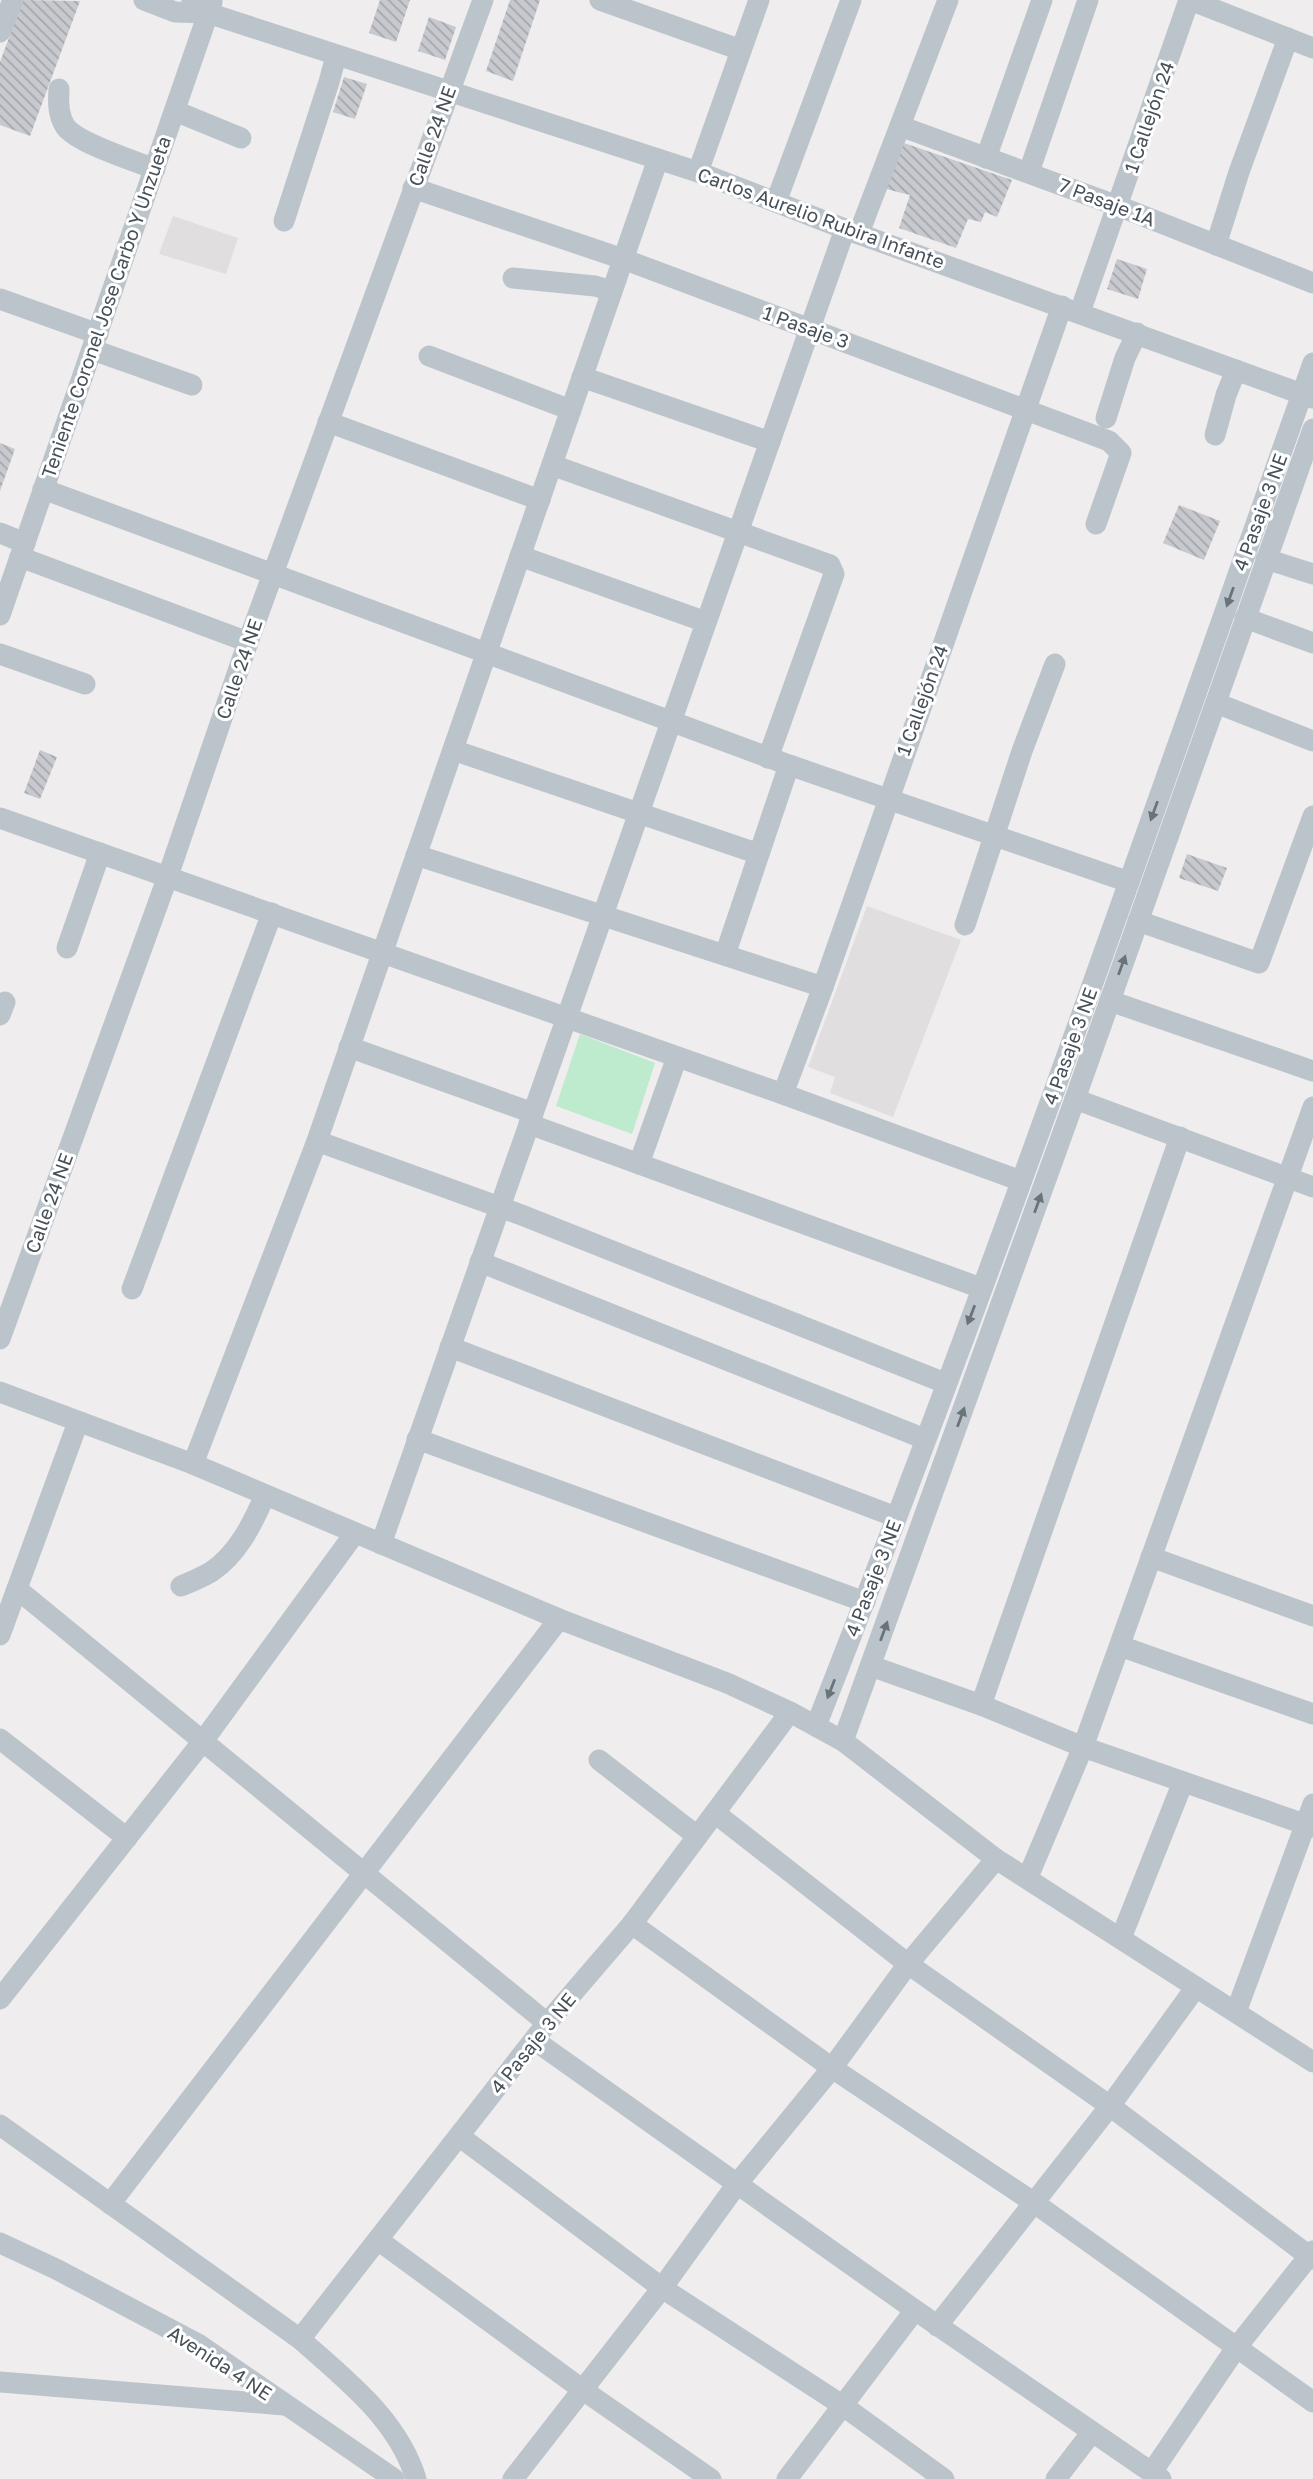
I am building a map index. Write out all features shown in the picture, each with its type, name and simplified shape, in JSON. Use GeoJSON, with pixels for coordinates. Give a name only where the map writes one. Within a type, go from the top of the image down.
{"type":"FeatureCollection","features":[{"type":"Feature","properties":{"kind":"street"},"geometry":{"type":"LineString","coordinates":[[0,32],[13,0]]}},
{"type":"Feature","properties":{"kind":"street"},"geometry":{"type":"LineString","coordinates":[[144,0],[174,12],[204,4]]}},
{"type":"Feature","properties":{"kind":"street","name":"Calle 24 NE"},"geometry":{"type":"LineString","coordinates":[[0,1339],[168,876],[272,575],[483,0]]}},
{"type":"Feature","properties":{"kind":"street"},"geometry":{"type":"LineString","coordinates":[[600,0],[741,50]]}},
{"type":"Feature","properties":{"kind":"street"},"geometry":{"type":"LineString","coordinates":[[698,172],[760,0]]}},
{"type":"Feature","properties":{"kind":"street"},"geometry":{"type":"LineString","coordinates":[[776,202],[851,0]]}},
{"type":"Feature","properties":{"kind":"street"},"geometry":{"type":"LineString","coordinates":[[381,1545],[810,328],[900,126],[948,0]]}},
{"type":"Feature","properties":{"kind":"street"},"geometry":{"type":"LineString","coordinates":[[986,158],[1042,0]]}},
{"type":"Feature","properties":{"kind":"street"},"geometry":{"type":"LineString","coordinates":[[1029,172],[1088,0]]}},
{"type":"Feature","properties":{"kind":"street"},"geometry":{"type":"LineString","coordinates":[[1189,0],[1313,48]]}},
{"type":"Feature","properties":{"kind":"street","name":"1 Callejón 24"},"geometry":{"type":"LineString","coordinates":[[783,1094],[1026,409],[1118,206],[1189,0]]}},
{"type":"Feature","properties":{"kind":"street","name":"Carlos Aurelio Rubira Infante"},"geometry":{"type":"LineString","coordinates":[[204,4],[336,56],[698,172],[852,231],[1308,396]]}},
{"type":"Feature","properties":{"kind":"street","name":"Teniente Coronel Jose Carbo Y Unzueta"},"geometry":{"type":"LineString","coordinates":[[0,615],[155,169],[204,4]]}},
{"type":"Feature","properties":{"kind":"street"},"geometry":{"type":"LineString","coordinates":[[1216,245],[1288,38]]}},
{"type":"Feature","properties":{"kind":"street"},"geometry":{"type":"LineString","coordinates":[[284,221],[336,56]]}},
{"type":"Feature","properties":{"kind":"street"},"geometry":{"type":"LineString","coordinates":[[59,89],[58,106],[66,128],[92,144],[155,169]]}},
{"type":"Feature","properties":{"kind":"street"},"geometry":{"type":"LineString","coordinates":[[174,111],[241,138]]}},
{"type":"Feature","properties":{"kind":"street","name":"7 Pasaje 1A"},"geometry":{"type":"LineString","coordinates":[[900,126],[1029,172],[1313,283]]}},
{"type":"Feature","properties":{"kind":"street"},"geometry":{"type":"LineString","coordinates":[[193,1464],[317,1141],[658,159]]}},
{"type":"Feature","properties":{"kind":"street","name":"1 Pasaje 3"},"geometry":{"type":"LineString","coordinates":[[413,188],[623,258],[1109,441],[1121,453],[1096,524]]}},
{"type":"Feature","properties":{"kind":"street"},"geometry":{"type":"LineString","coordinates":[[513,278],[612,290]]}},
{"type":"Feature","properties":{"kind":"street"},"geometry":{"type":"LineString","coordinates":[[0,299],[192,385]]}},
{"type":"Feature","properties":{"kind":"street"},"geometry":{"type":"LineString","coordinates":[[1106,418],[1125,358],[1137,333]]}},
{"type":"Feature","properties":{"kind":"street"},"geometry":{"type":"LineString","coordinates":[[429,356],[571,410]]}},
{"type":"Feature","properties":{"kind":"street","name":"4 Pasaje 3 NE"},"geometry":{"type":"LineString","coordinates":[[816,1726],[865,1602],[1021,1181],[1308,396],[1313,363]]}},
{"type":"Feature","properties":{"kind":"street"},"geometry":{"type":"LineString","coordinates":[[1215,435],[1236,370]]}},
{"type":"Feature","properties":{"kind":"street"},"geometry":{"type":"LineString","coordinates":[[582,377],[770,442]]}},
{"type":"Feature","properties":{"kind":"street"},"geometry":{"type":"LineString","coordinates":[[328,422],[540,499]]}},
{"type":"Feature","properties":{"kind":"street","name":"4 Pasaje 3 NE"},"geometry":{"type":"LineString","coordinates":[[843,1741],[1312,434]]}},
{"type":"Feature","properties":{"kind":"street"},"geometry":{"type":"LineString","coordinates":[[552,465],[739,530],[830,565],[834,574],[768,758]]}},
{"type":"Feature","properties":{"kind":"street"},"geometry":{"type":"LineString","coordinates":[[43,489],[768,758],[1129,882]]}},
{"type":"Feature","properties":{"kind":"street"},"geometry":{"type":"LineString","coordinates":[[0,533],[23,550],[248,642]]}},
{"type":"Feature","properties":{"kind":"street"},"geometry":{"type":"LineString","coordinates":[[520,556],[706,622]]}},
{"type":"Feature","properties":{"kind":"street"},"geometry":{"type":"LineString","coordinates":[[1266,559],[1313,575]]}},
{"type":"Feature","properties":{"kind":"street"},"geometry":{"type":"LineString","coordinates":[[1245,618],[1313,643]]}},
{"type":"Feature","properties":{"kind":"street"},"geometry":{"type":"LineString","coordinates":[[0,654],[85,684]]}},
{"type":"Feature","properties":{"kind":"street"},"geometry":{"type":"LineString","coordinates":[[965,925],[1055,664]]}},
{"type":"Feature","properties":{"kind":"street"},"geometry":{"type":"LineString","coordinates":[[1216,704],[1313,741]]}},
{"type":"Feature","properties":{"kind":"street"},"geometry":{"type":"LineString","coordinates":[[453,750],[759,854]]}},
{"type":"Feature","properties":{"kind":"street"},"geometry":{"type":"LineString","coordinates":[[724,955],[789,765]]}},
{"type":"Feature","properties":{"kind":"street"},"geometry":{"type":"LineString","coordinates":[[1138,921],[1259,963],[1313,816]]}},
{"type":"Feature","properties":{"kind":"street"},"geometry":{"type":"LineString","coordinates":[[0,818],[783,1094],[1021,1181]]}},
{"type":"Feature","properties":{"kind":"street"},"geometry":{"type":"LineString","coordinates":[[67,948],[100,853]]}},
{"type":"Feature","properties":{"kind":"street"},"geometry":{"type":"LineString","coordinates":[[416,855],[823,986]]}},
{"type":"Feature","properties":{"kind":"street"},"geometry":{"type":"LineString","coordinates":[[132,1289],[272,914]]}},
{"type":"Feature","properties":{"kind":"street"},"geometry":{"type":"LineString","coordinates":[[1110,1001],[1313,1071]]}},
{"type":"Feature","properties":{"kind":"street"},"geometry":{"type":"LineString","coordinates":[[349,1047],[639,1164],[981,1288]]}},
{"type":"Feature","properties":{"kind":"street"},"geometry":{"type":"LineString","coordinates":[[639,1164],[677,1057]]}},
{"type":"Feature","properties":{"kind":"street"},"geometry":{"type":"LineString","coordinates":[[1075,1099],[1313,1187]]}},
{"type":"Feature","properties":{"kind":"street"},"geometry":{"type":"LineString","coordinates":[[1028,1877],[1083,1747],[1313,1107]]}},
{"type":"Feature","properties":{"kind":"street"},"geometry":{"type":"LineString","coordinates":[[981,1705],[1180,1137]]}},
{"type":"Feature","properties":{"kind":"street"},"geometry":{"type":"LineString","coordinates":[[317,1141],[500,1207],[945,1383]]}},
{"type":"Feature","properties":{"kind":"street"},"geometry":{"type":"LineString","coordinates":[[480,1262],[925,1439]]}},
{"type":"Feature","properties":{"kind":"street"},"geometry":{"type":"LineString","coordinates":[[450,1347],[896,1517]]}},
{"type":"Feature","properties":{"kind":"street"},"geometry":{"type":"LineString","coordinates":[[0,1392],[193,1464],[559,1619],[727,1683],[790,1712],[843,1741],[996,1859],[1313,2062]]}},
{"type":"Feature","properties":{"kind":"street"},"geometry":{"type":"LineString","coordinates":[[0,1635],[78,1422]]}},
{"type":"Feature","properties":{"kind":"street"},"geometry":{"type":"LineString","coordinates":[[417,1439],[865,1602]]}},
{"type":"Feature","properties":{"kind":"street"},"geometry":{"type":"LineString","coordinates":[[181,1586],[213,1571],[235,1551],[254,1520],[265,1495]]}},
{"type":"Feature","properties":{"kind":"street"},"geometry":{"type":"LineString","coordinates":[[0,1999],[203,1741],[355,1534]]}},
{"type":"Feature","properties":{"kind":"street"},"geometry":{"type":"LineString","coordinates":[[1151,1557],[1313,1616]]}},
{"type":"Feature","properties":{"kind":"street"},"geometry":{"type":"LineString","coordinates":[[17,1589],[365,1874],[541,2032],[737,2184],[937,2326],[1157,2476],[1236,2348],[1312,2255],[1110,2106],[908,1964],[715,1813]]}},
{"type":"Feature","properties":{"kind":"street"},"geometry":{"type":"LineString","coordinates":[[110,2204],[559,1619]]}},
{"type":"Feature","properties":{"kind":"street"},"geometry":{"type":"LineString","coordinates":[[1120,1646],[1313,1714]]}},
{"type":"Feature","properties":{"kind":"street"},"geometry":{"type":"LineString","coordinates":[[871,1666],[1183,1782],[1311,1818],[1236,2012]]}},
{"type":"Feature","properties":{"kind":"street","name":"4 Pasaje 3 NE"},"geometry":{"type":"LineString","coordinates":[[300,2339],[541,2032],[632,1924],[790,1712]]}},
{"type":"Feature","properties":{"kind":"street"},"geometry":{"type":"LineString","coordinates":[[0,1739],[127,1838]]}},
{"type":"Feature","properties":{"kind":"street"},"geometry":{"type":"LineString","coordinates":[[599,1760],[697,1836]]}},
{"type":"Feature","properties":{"kind":"street"},"geometry":{"type":"LineString","coordinates":[[1121,1938],[1183,1782]]}},
{"type":"Feature","properties":{"kind":"street"},"geometry":{"type":"LineString","coordinates":[[513,2479],[662,2288],[737,2184],[832,2068],[908,1964],[996,1859]]}},
{"type":"Feature","properties":{"kind":"street"},"geometry":{"type":"LineString","coordinates":[[632,1924],[832,2068],[1033,2202],[1313,2402]]}},
{"type":"Feature","properties":{"kind":"street"},"geometry":{"type":"LineString","coordinates":[[937,2326],[1110,2106],[1196,1987]]}},
{"type":"Feature","properties":{"kind":"street"},"geometry":{"type":"LineString","coordinates":[[0,2125],[300,2339],[341,2375],[379,2414],[397,2436],[411,2461],[416,2479]]}},
{"type":"Feature","properties":{"kind":"street"},"geometry":{"type":"LineString","coordinates":[[459,2136],[662,2288],[842,2405],[944,2479]]}},
{"type":"Feature","properties":{"kind":"street"},"geometry":{"type":"LineString","coordinates":[[378,2240],[583,2390],[711,2479]]}},
{"type":"Feature","properties":{"kind":"street","name":"Avenida 4 NE"},"geometry":{"type":"LineString","coordinates":[[0,2243],[56,2269],[198,2344],[394,2479]]}},
{"type":"Feature","properties":{"kind":"street"},"geometry":{"type":"LineString","coordinates":[[787,2479],[915,2310]]}},
{"type":"Feature","properties":{"kind":"street"},"geometry":{"type":"LineString","coordinates":[[0,2382],[284,2405]]}},
{"type":"Feature","properties":{"kind":"street"},"geometry":{"type":"LineString","coordinates":[[1056,2479],[1092,2432]]}},
{"type":"Feature","properties":{"kind":"shaded area"},"geometry":{"type":"Polygon","coordinates":[[[173,216],[238,238],[226,274],[159,254],[173,216]]]}},
{"type":"Feature","properties":{"kind":"shaded area"},"geometry":{"type":"Polygon","coordinates":[[[867,906],[961,940],[893,1117],[830,1093],[835,1077],[808,1067],[867,906]]]}},
{"type":"Feature","properties":{"kind":"green space"},"geometry":{"type":"Polygon","coordinates":[[[580,1034],[655,1063],[632,1134],[556,1106],[580,1034]]]}},
{"type":"Feature","properties":{"kind":"building"},"geometry":{"type":"Polygon","coordinates":[[[23,0],[80,1],[30,136],[0,125],[0,62],[23,0]]]}},
{"type":"Feature","properties":{"kind":"building"},"geometry":{"type":"Polygon","coordinates":[[[380,0],[410,0],[396,42],[369,33],[380,0]]]}},
{"type":"Feature","properties":{"kind":"building"},"geometry":{"type":"Polygon","coordinates":[[[510,0],[540,0],[513,81],[486,71],[510,0]]]}},
{"type":"Feature","properties":{"kind":"building"},"geometry":{"type":"Polygon","coordinates":[[[429,17],[456,27],[445,60],[418,51],[429,17]]]}},
{"type":"Feature","properties":{"kind":"building"},"geometry":{"type":"Polygon","coordinates":[[[344,77],[367,84],[355,119],[333,112],[344,77]]]}},
{"type":"Feature","properties":{"kind":"building"},"geometry":{"type":"Polygon","coordinates":[[[901,142],[1012,180],[997,217],[985,212],[981,222],[968,219],[956,248],[899,228],[910,195],[886,189],[901,142]]]}},
{"type":"Feature","properties":{"kind":"building"},"geometry":{"type":"Polygon","coordinates":[[[1117,259],[1147,269],[1138,299],[1107,289],[1117,259]]]}},
{"type":"Feature","properties":{"kind":"building"},"geometry":{"type":"Polygon","coordinates":[[[0,443],[15,449],[0,491],[0,443]]]}},
{"type":"Feature","properties":{"kind":"building"},"geometry":{"type":"Polygon","coordinates":[[[1179,505],[1220,521],[1204,560],[1163,543],[1179,505]]]}},
{"type":"Feature","properties":{"kind":"building"},"geometry":{"type":"Polygon","coordinates":[[[40,750],[57,757],[40,799],[24,793],[40,750]]]}},
{"type":"Feature","properties":{"kind":"building"},"geometry":{"type":"Polygon","coordinates":[[[1187,854],[1227,868],[1218,891],[1179,878],[1187,854]]]}}]}
